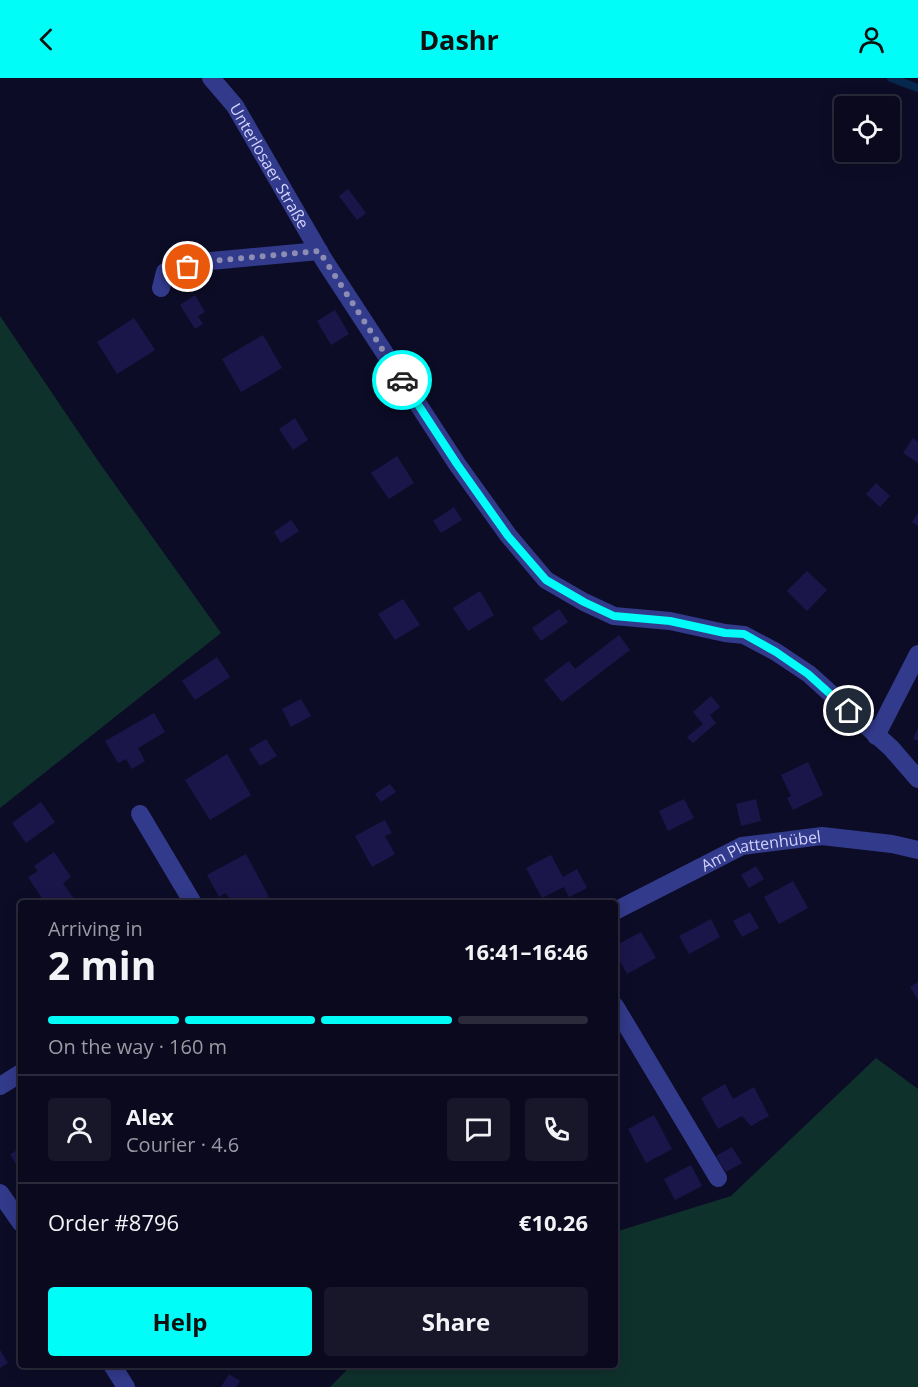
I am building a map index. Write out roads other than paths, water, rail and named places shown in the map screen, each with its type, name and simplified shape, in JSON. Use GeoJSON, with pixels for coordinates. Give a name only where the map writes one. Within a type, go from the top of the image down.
{"type":"FeatureCollection","features":[{"type":"Feature","properties":{"kind":"street","name":"Unterlosaer Straße"},"geometry":{"type":"LineString","coordinates":[[211,78],[234,106],[319,251],[457,464],[508,536],[546,580],[614,616],[670,621],[725,633],[744,634],[808,674],[891,748],[918,779]]}},
{"type":"Feature","properties":{"kind":"street"},"geometry":{"type":"LineString","coordinates":[[161,288],[165,272],[211,261],[319,251]]}},
{"type":"Feature","properties":{"kind":"street"},"geometry":{"type":"LineString","coordinates":[[876,736],[918,654]]}},
{"type":"Feature","properties":{"kind":"street"},"geometry":{"type":"LineString","coordinates":[[140,814],[191,900]]}},
{"type":"Feature","properties":{"kind":"street","name":"Am Plattenhübel"},"geometry":{"type":"LineString","coordinates":[[618,909],[742,846],[822,836],[892,844],[918,850]]}},
{"type":"Feature","properties":{"kind":"street"},"geometry":{"type":"LineString","coordinates":[[618,1011],[718,1178]]}},
{"type":"Feature","properties":{"kind":"street"},"geometry":{"type":"LineString","coordinates":[[0,1086],[18,1075]]}},
{"type":"Feature","properties":{"kind":"street"},"geometry":{"type":"LineString","coordinates":[[0,1193],[18,1219]]}},
{"type":"Feature","properties":{"kind":"street"},"geometry":{"type":"LineString","coordinates":[[114,1368],[126,1387]]}},
{"type":"Feature","properties":{"kind":"waterway"},"geometry":{"type":"LineString","coordinates":[[891,78],[918,88]]}}]}
